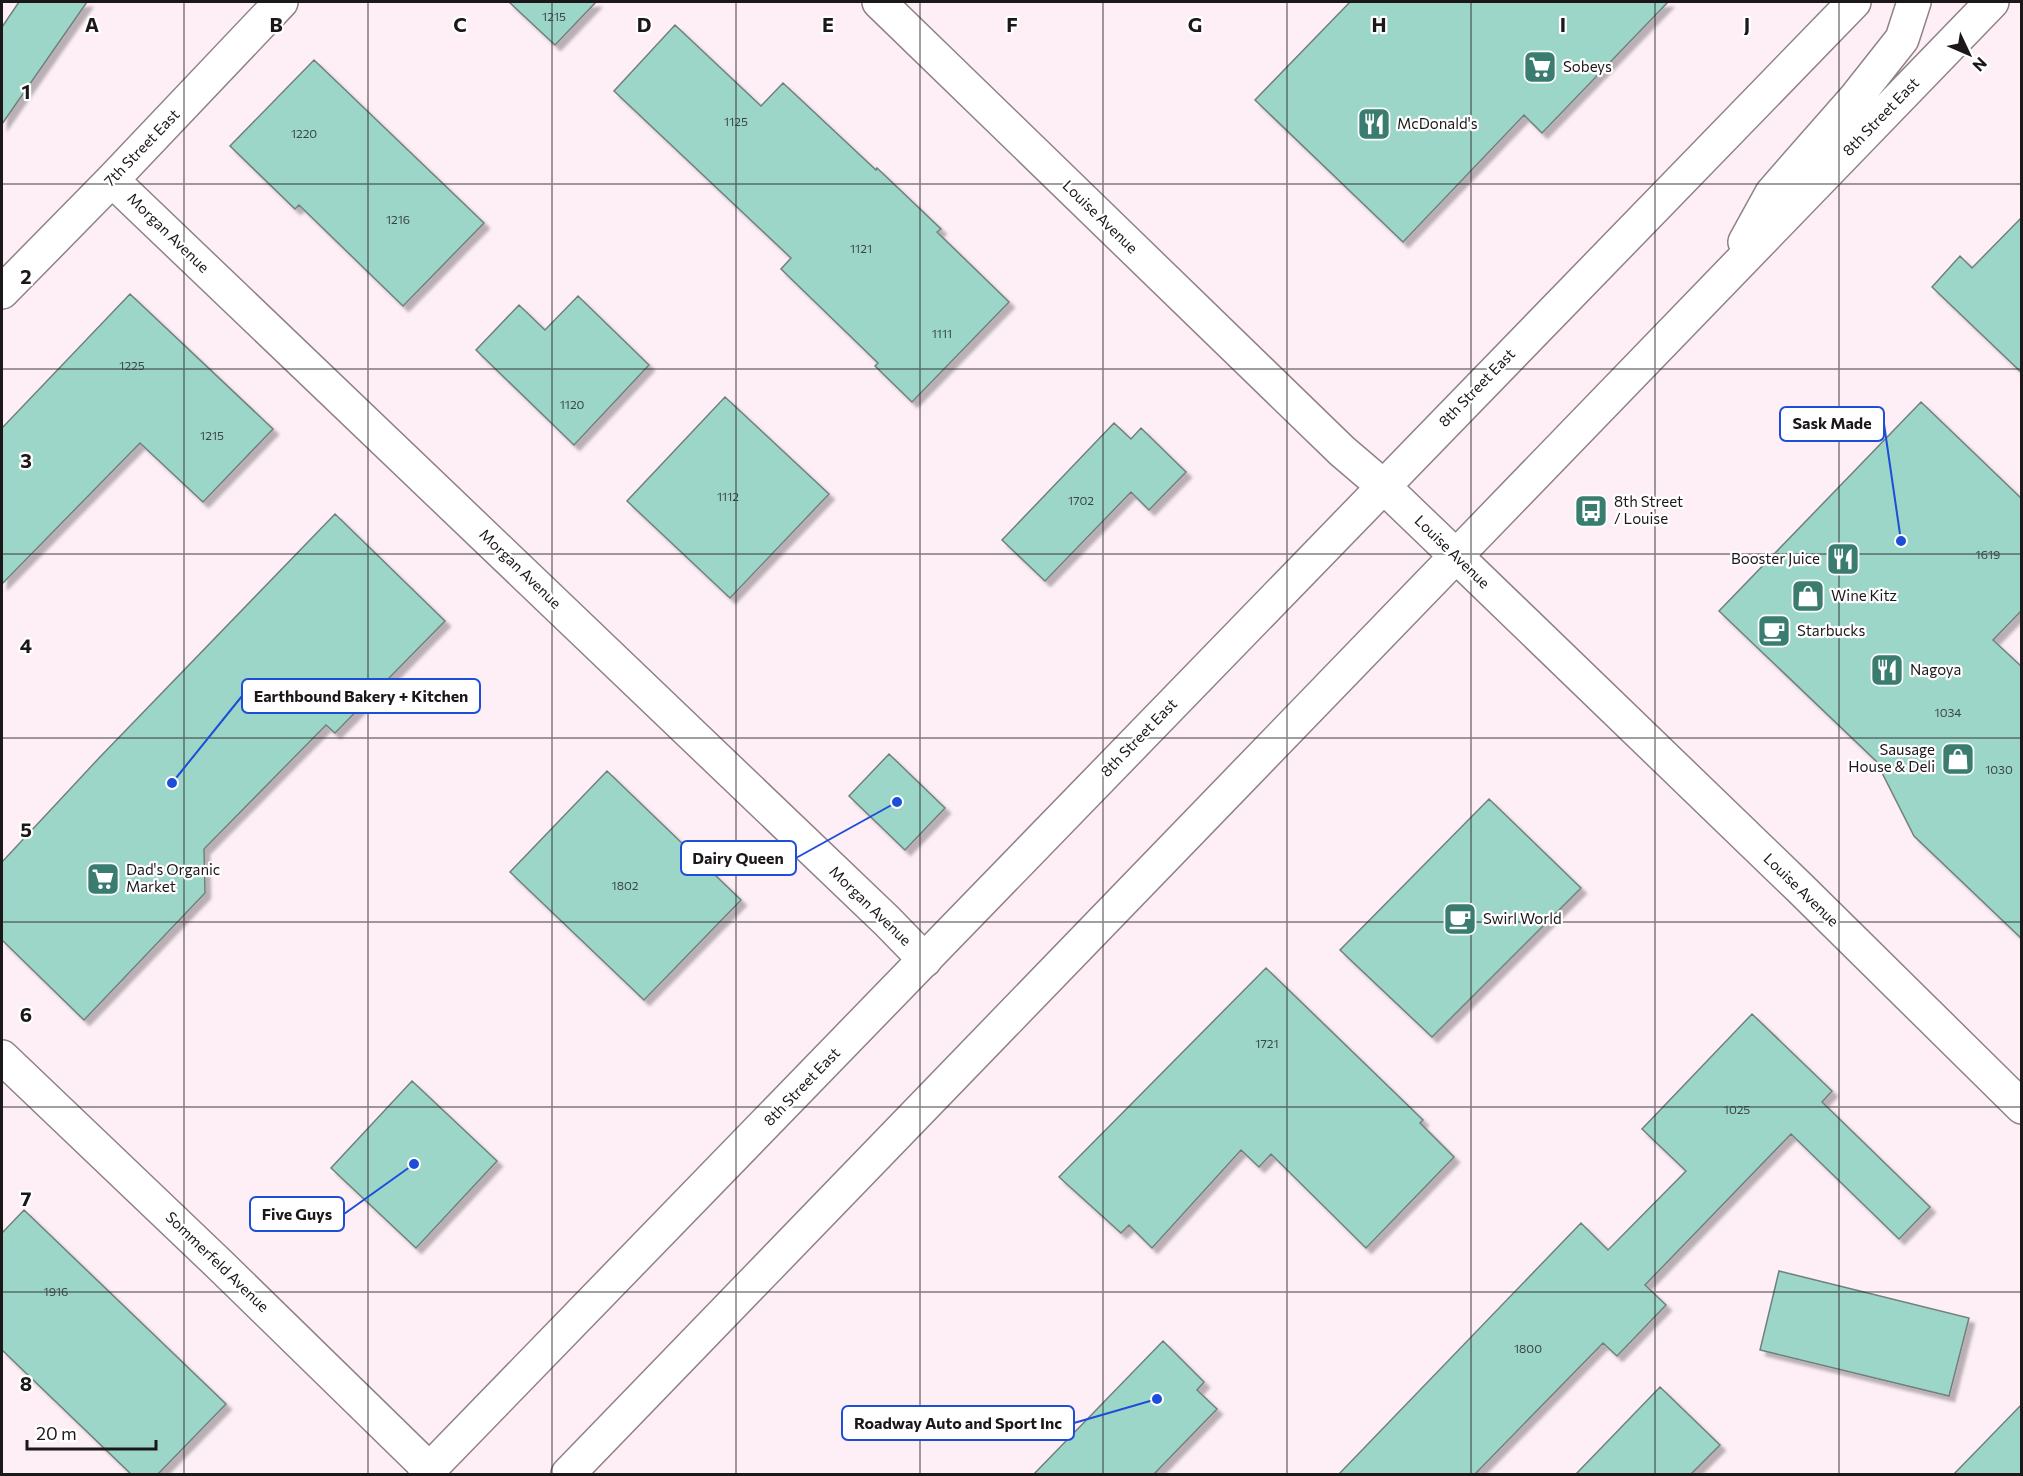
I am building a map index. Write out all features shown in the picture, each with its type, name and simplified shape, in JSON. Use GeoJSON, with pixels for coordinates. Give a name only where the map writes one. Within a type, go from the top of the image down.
{"type":"FeatureCollection","features":[{"type":"Feature","properties":{"kind":"main road","name":"7th Street East"},"geometry":{"type":"LineString","coordinates":[[2,292],[281,2]]}},
{"type":"Feature","properties":{"kind":"main road","name":"Louise Avenue"},"geometry":{"type":"LineString","coordinates":[[879,2],[1323,432],[1456,556],[2022,1107]]}},
{"type":"Feature","properties":{"kind":"main road","name":"8th Street East"},"geometry":{"type":"LineString","coordinates":[[430,1473],[1854,2]]}},
{"type":"Feature","properties":{"kind":"main road"},"geometry":{"type":"LineString","coordinates":[[1725,277],[1772,193],[1857,96],[1902,39],[1914,2]]}},
{"type":"Feature","properties":{"kind":"main road","name":"8th Street East"},"geometry":{"type":"LineString","coordinates":[[568,1474],[1992,2]]}},
{"type":"Feature","properties":{"kind":"main road","name":"Morgan Avenue"},"geometry":{"type":"LineString","coordinates":[[112,180],[870,904],[925,960]]}},
{"type":"Feature","properties":{"kind":"main road","name":"Sommerfeld Avenue"},"geometry":{"type":"LineString","coordinates":[[2,1057],[212,1257],[430,1473]]}},
{"type":"Feature","properties":{"kind":"building"},"geometry":{"type":"Polygon","coordinates":[[[19,2],[87,2],[2,124],[2,27],[19,2]]]}},
{"type":"Feature","properties":{"kind":"building"},"geometry":{"type":"Polygon","coordinates":[[[509,2],[596,2],[555,45],[509,2]]]}},
{"type":"Feature","properties":{"kind":"building"},"geometry":{"type":"Polygon","coordinates":[[[1350,2],[1668,2],[1542,133],[1524,115],[1403,242],[1255,100],[1350,2]]]}},
{"type":"Feature","properties":{"kind":"building"},"geometry":{"type":"Polygon","coordinates":[[[675,25],[761,106],[783,83],[941,229],[937,232],[1009,302],[912,402],[875,366],[878,363],[781,269],[791,258],[614,91],[675,25]]]}},
{"type":"Feature","properties":{"kind":"building"},"geometry":{"type":"Polygon","coordinates":[[[314,60],[484,223],[403,306],[299,205],[295,209],[230,146],[314,60]]]}},
{"type":"Feature","properties":{"kind":"building"},"geometry":{"type":"Polygon","coordinates":[[[2022,217],[2022,373],[1932,287],[1960,256],[1972,268],[2022,217]]]}},
{"type":"Feature","properties":{"kind":"building"},"geometry":{"type":"Polygon","coordinates":[[[130,294],[273,429],[203,502],[140,443],[2,584],[2,428],[130,294]]]}},
{"type":"Feature","properties":{"kind":"building"},"geometry":{"type":"Polygon","coordinates":[[[578,296],[649,365],[574,445],[476,350],[519,305],[545,330],[578,296]]]}},
{"type":"Feature","properties":{"kind":"building"},"geometry":{"type":"Polygon","coordinates":[[[725,397],[829,494],[730,598],[627,501],[725,397]]]}},
{"type":"Feature","properties":{"kind":"building"},"geometry":{"type":"Polygon","coordinates":[[[1921,402],[2022,499],[2022,610],[1993,640],[2022,667],[2022,939],[1914,836],[1876,761],[1719,611],[1921,402]]]}},
{"type":"Feature","properties":{"kind":"building"},"geometry":{"type":"Polygon","coordinates":[[[1114,423],[1131,439],[1141,428],[1186,472],[1149,510],[1131,492],[1045,581],[1002,540],[1114,423]]]}},
{"type":"Feature","properties":{"kind":"building"},"geometry":{"type":"Polygon","coordinates":[[[335,514],[445,621],[335,733],[326,725],[204,849],[205,893],[84,1020],[2,940],[2,862],[99,758],[335,514]]]}},
{"type":"Feature","properties":{"kind":"building"},"geometry":{"type":"Polygon","coordinates":[[[889,754],[945,808],[905,850],[849,796],[889,754]]]}},
{"type":"Feature","properties":{"kind":"building"},"geometry":{"type":"Polygon","coordinates":[[[607,771],[741,900],[644,1000],[510,872],[607,771]]]}},
{"type":"Feature","properties":{"kind":"building","name":"Swirl World"},"geometry":{"type":"Polygon","coordinates":[[[1489,799],[1581,888],[1432,1037],[1340,950],[1489,799]]]}},
{"type":"Feature","properties":{"kind":"building"},"geometry":{"type":"Polygon","coordinates":[[[1266,968],[1423,1120],[1420,1123],[1454,1157],[1366,1248],[1271,1154],[1259,1167],[1241,1150],[1152,1248],[1129,1225],[1121,1233],[1059,1177],[1266,968]]]}},
{"type":"Feature","properties":{"kind":"building"},"geometry":{"type":"Polygon","coordinates":[[[1752,1014],[1832,1091],[1822,1102],[1930,1207],[1899,1239],[1791,1134],[1645,1285],[1666,1305],[1617,1356],[1603,1343],[1475,1474],[1339,1474],[1581,1223],[1608,1250],[1686,1171],[1642,1129],[1752,1014]]]}},
{"type":"Feature","properties":{"kind":"building"},"geometry":{"type":"Polygon","coordinates":[[[412,1081],[497,1161],[416,1248],[331,1168],[412,1081]]]}},
{"type":"Feature","properties":{"kind":"building"},"geometry":{"type":"Polygon","coordinates":[[[24,1210],[226,1404],[158,1474],[131,1474],[2,1350],[2,1233],[24,1210]]]}},
{"type":"Feature","properties":{"kind":"building"},"geometry":{"type":"Polygon","coordinates":[[[1779,1271],[1969,1318],[1949,1396],[1760,1350],[1779,1271]]]}},
{"type":"Feature","properties":{"kind":"building"},"geometry":{"type":"Polygon","coordinates":[[[1163,1341],[1204,1382],[1197,1390],[1217,1409],[1154,1474],[1034,1474],[1163,1341]]]}},
{"type":"Feature","properties":{"kind":"building"},"geometry":{"type":"Polygon","coordinates":[[[1660,1387],[1720,1445],[1691,1474],[1576,1474],[1660,1387]]]}},
{"type":"Feature","properties":{"kind":"building"},"geometry":{"type":"Polygon","coordinates":[[[2022,1404],[2022,1474],[1954,1474],[2022,1404]]]}},
{"type":"Feature","properties":{"kind":"place","name":"Sobeys"},"geometry":{"type":"Point","coordinates":[1540,67]}},
{"type":"Feature","properties":{"kind":"place","name":"McDonald's"},"geometry":{"type":"Point","coordinates":[1374,124]}},
{"type":"Feature","properties":{"kind":"place","name":"8th Street / Louise"},"geometry":{"type":"Point","coordinates":[1591,511]}},
{"type":"Feature","properties":{"kind":"place","name":"Sask Made"},"geometry":{"type":"Point","coordinates":[1901,541]}},
{"type":"Feature","properties":{"kind":"place","name":"Booster Juice"},"geometry":{"type":"Point","coordinates":[1843,559]}},
{"type":"Feature","properties":{"kind":"place","name":"Wine Kitz"},"geometry":{"type":"Point","coordinates":[1808,596]}},
{"type":"Feature","properties":{"kind":"place","name":"Starbucks"},"geometry":{"type":"Point","coordinates":[1774,631]}},
{"type":"Feature","properties":{"kind":"place","name":"Nagoya"},"geometry":{"type":"Point","coordinates":[1887,670]}},
{"type":"Feature","properties":{"kind":"place","name":"Sausage House & Deli"},"geometry":{"type":"Point","coordinates":[1958,759]}},
{"type":"Feature","properties":{"kind":"place","name":"Earthbound Bakery + Kitchen"},"geometry":{"type":"Point","coordinates":[172,783]}},
{"type":"Feature","properties":{"kind":"place","name":"Dairy Queen"},"geometry":{"type":"Point","coordinates":[897,802]}},
{"type":"Feature","properties":{"kind":"place","name":"Dad's Organic Market"},"geometry":{"type":"Point","coordinates":[103,879]}},
{"type":"Feature","properties":{"kind":"place","name":"Swirl World"},"geometry":{"type":"Point","coordinates":[1460,919]}},
{"type":"Feature","properties":{"kind":"place","name":"Five Guys"},"geometry":{"type":"Point","coordinates":[414,1164]}},
{"type":"Feature","properties":{"kind":"place","name":"Roadway Auto and Sport Inc"},"geometry":{"type":"Point","coordinates":[1157,1399]}}]}
